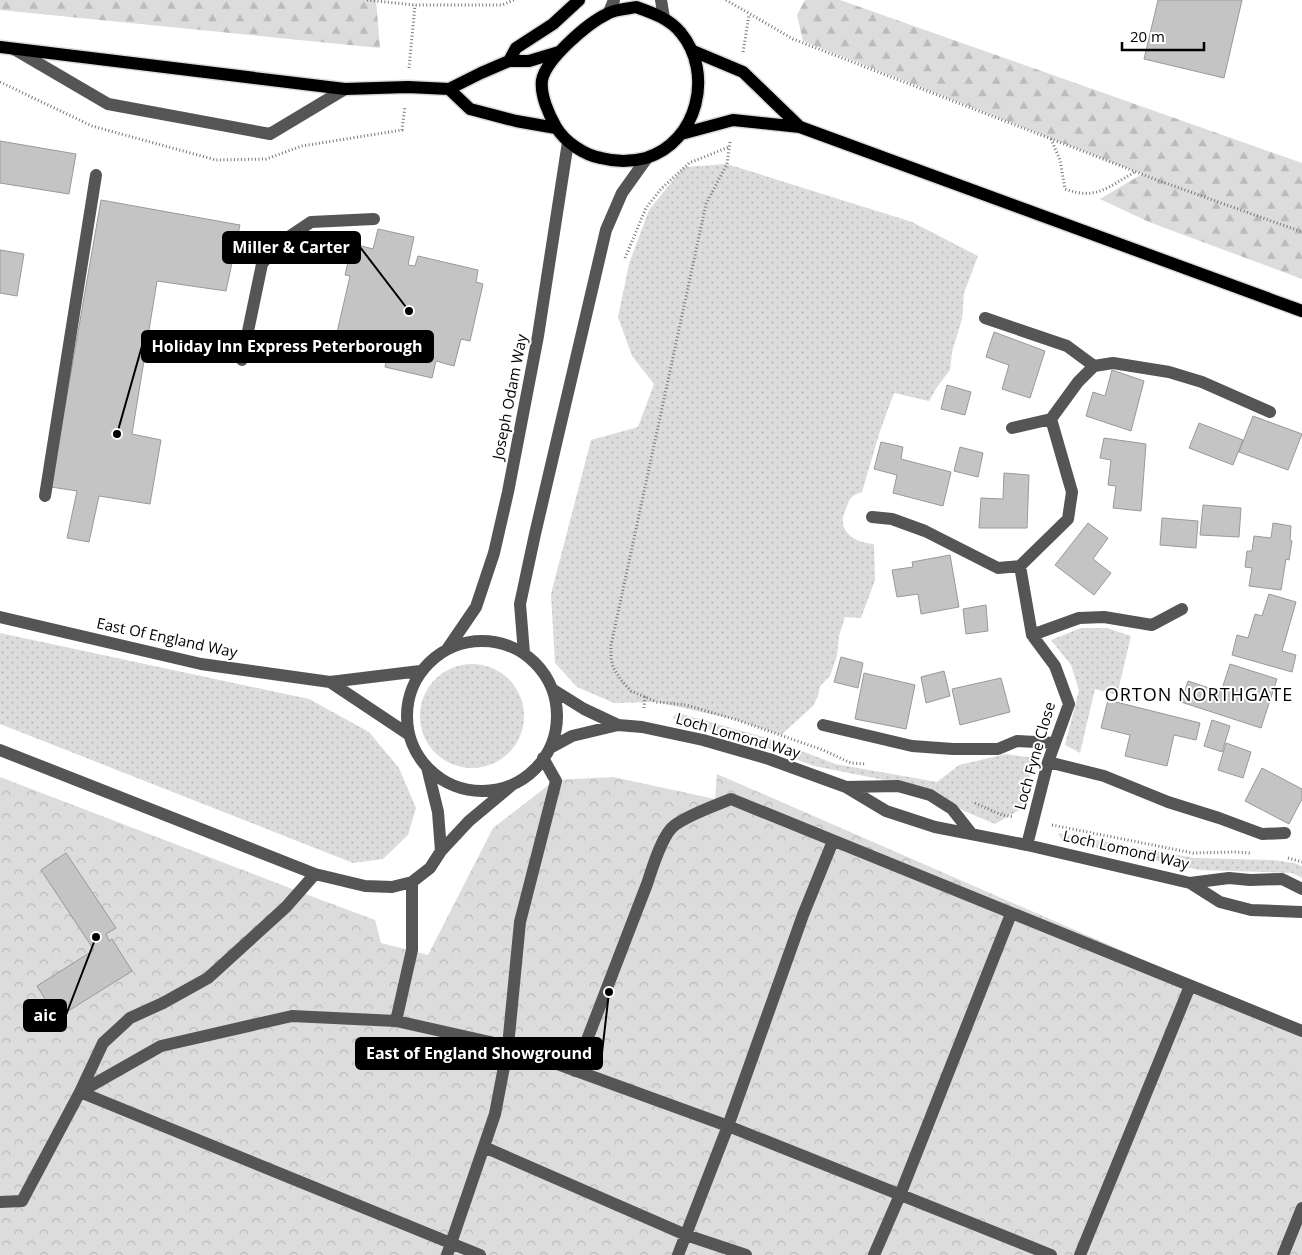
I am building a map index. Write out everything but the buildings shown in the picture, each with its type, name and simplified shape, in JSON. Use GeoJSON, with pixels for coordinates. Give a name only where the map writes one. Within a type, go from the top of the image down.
{"type":"FeatureCollection","features":[{"type":"Feature","properties":{"kind":"main road"},"geometry":{"type":"LineString","coordinates":[[509,62],[516,48],[553,24],[579,0]]}},
{"type":"Feature","properties":{"kind":"main road"},"geometry":{"type":"LineString","coordinates":[[636,7],[664,18],[681,33],[693,51],[700,79],[696,108],[681,134],[666,148],[647,158],[619,162],[592,156],[568,142],[556,128],[545,106],[542,80],[550,63],[588,25],[608,12],[636,7]]}},
{"type":"Feature","properties":{"kind":"main road"},"geometry":{"type":"LineString","coordinates":[[0,47],[346,90],[408,87],[449,89],[509,62],[529,61],[559,52]]}},
{"type":"Feature","properties":{"kind":"main road"},"geometry":{"type":"LineString","coordinates":[[693,51],[743,72],[800,127]]}},
{"type":"Feature","properties":{"kind":"main road"},"geometry":{"type":"LineString","coordinates":[[449,89],[470,109],[516,121],[556,128]]}},
{"type":"Feature","properties":{"kind":"main road"},"geometry":{"type":"LineString","coordinates":[[681,134],[734,120],[800,127],[1302,311]]}},
{"type":"Feature","properties":{"kind":"street"},"geometry":{"type":"LineString","coordinates":[[608,12],[614,0]]}},
{"type":"Feature","properties":{"kind":"street"},"geometry":{"type":"LineString","coordinates":[[661,0],[664,18]]}},
{"type":"Feature","properties":{"kind":"street"},"geometry":{"type":"LineString","coordinates":[[14,48],[108,104],[270,134],[346,90]]}},
{"type":"Feature","properties":{"kind":"street","name":"Joseph Odam Way"},"geometry":{"type":"LineString","coordinates":[[448,648],[476,607],[494,553],[508,492],[538,336],[568,142]]}},
{"type":"Feature","properties":{"kind":"street"},"geometry":{"type":"LineString","coordinates":[[524,653],[520,604],[606,230],[622,193],[647,158]]}},
{"type":"Feature","properties":{"kind":"street"},"geometry":{"type":"LineString","coordinates":[[45,496],[96,175]]}},
{"type":"Feature","properties":{"kind":"street"},"geometry":{"type":"LineString","coordinates":[[242,360],[262,264],[278,244],[312,222],[374,220]]}},
{"type":"Feature","properties":{"kind":"street"},"geometry":{"type":"LineString","coordinates":[[985,318],[1067,346],[1094,366]]}},
{"type":"Feature","properties":{"kind":"street"},"geometry":{"type":"LineString","coordinates":[[1012,428],[1051,419],[1078,382],[1094,366],[1113,363],[1169,372],[1202,382],[1270,412]]}},
{"type":"Feature","properties":{"kind":"street"},"geometry":{"type":"LineString","coordinates":[[872,517],[892,519],[925,531],[998,568],[1020,566],[1068,519],[1072,492],[1051,419]]}},
{"type":"Feature","properties":{"kind":"street","name":"Loch Fyne Close"},"geometry":{"type":"LineString","coordinates":[[1020,566],[1032,635],[1055,666],[1069,704],[1048,762],[1028,845]]}},
{"type":"Feature","properties":{"kind":"street"},"geometry":{"type":"LineString","coordinates":[[1032,635],[1079,618],[1104,617],[1152,625],[1182,609]]}},
{"type":"Feature","properties":{"kind":"street","name":"East Of England Way"},"geometry":{"type":"LineString","coordinates":[[0,617],[201,664],[330,682],[420,671]]}},
{"type":"Feature","properties":{"kind":"street"},"geometry":{"type":"LineString","coordinates":[[0,750],[315,874],[365,886],[392,887],[412,882],[430,868],[441,851],[469,821],[512,785],[526,776],[547,753],[556,728],[557,708],[552,689],[540,669],[524,653],[500,642],[474,641],[448,648],[433,658],[420,671],[410,691],[406,712],[408,734],[415,752],[427,767],[445,781],[466,790],[490,791],[512,785]]}},
{"type":"Feature","properties":{"kind":"street","name":"East Of England Way"},"geometry":{"type":"LineString","coordinates":[[330,682],[408,734]]}},
{"type":"Feature","properties":{"kind":"street","name":"Loch Lomond Way"},"geometry":{"type":"LineString","coordinates":[[552,689],[584,709],[618,725]]}},
{"type":"Feature","properties":{"kind":"street","name":"Loch Lomond Way"},"geometry":{"type":"LineString","coordinates":[[547,753],[572,736],[618,725],[642,727],[703,740],[769,759],[846,787],[886,811],[935,828],[972,833],[1190,882],[1229,878],[1250,880],[1282,879],[1302,889]]}},
{"type":"Feature","properties":{"kind":"street"},"geometry":{"type":"LineString","coordinates":[[822,725],[912,746],[953,749],[998,749],[1017,741],[1055,743]]}},
{"type":"Feature","properties":{"kind":"street"},"geometry":{"type":"LineString","coordinates":[[449,1249],[495,1114],[508,1046],[520,922],[556,780],[547,753]]}},
{"type":"Feature","properties":{"kind":"street"},"geometry":{"type":"LineString","coordinates":[[1048,762],[1104,776],[1168,802],[1262,834],[1285,833]]}},
{"type":"Feature","properties":{"kind":"street"},"geometry":{"type":"LineString","coordinates":[[427,767],[438,812],[441,851]]}},
{"type":"Feature","properties":{"kind":"street","name":"Loch Lomond Way"},"geometry":{"type":"LineString","coordinates":[[846,787],[898,786],[930,795],[952,809],[972,833]]}},
{"type":"Feature","properties":{"kind":"street"},"geometry":{"type":"LineString","coordinates":[[575,1071],[647,884],[656,854],[673,826],[707,808],[731,799],[1302,1031]]}},
{"type":"Feature","properties":{"kind":"street"},"geometry":{"type":"LineString","coordinates":[[678,1255],[728,1126],[803,915],[833,841]]}},
{"type":"Feature","properties":{"kind":"street"},"geometry":{"type":"LineString","coordinates":[[0,1202],[22,1201],[80,1092],[103,1043],[130,1018],[163,1003],[208,978],[286,907],[315,874]]}},
{"type":"Feature","properties":{"kind":"street"},"geometry":{"type":"LineString","coordinates":[[396,1021],[412,950],[412,882]]}},
{"type":"Feature","properties":{"kind":"street"},"geometry":{"type":"LineString","coordinates":[[1190,882],[1220,902],[1251,910],[1302,912]]}},
{"type":"Feature","properties":{"kind":"street"},"geometry":{"type":"LineString","coordinates":[[874,1255],[900,1195],[1011,914]]}},
{"type":"Feature","properties":{"kind":"street"},"geometry":{"type":"LineString","coordinates":[[1080,1255],[1190,986]]}},
{"type":"Feature","properties":{"kind":"street"},"geometry":{"type":"LineString","coordinates":[[80,1092],[161,1046],[292,1016],[396,1021],[508,1046],[728,1126],[1051,1255]]}},
{"type":"Feature","properties":{"kind":"street"},"geometry":{"type":"LineString","coordinates":[[80,1092],[449,1249],[480,1255]]}},
{"type":"Feature","properties":{"kind":"street"},"geometry":{"type":"LineString","coordinates":[[484,1147],[686,1235],[746,1255]]}},
{"type":"Feature","properties":{"kind":"street"},"geometry":{"type":"LineString","coordinates":[[1283,1255],[1302,1208]]}},
{"type":"Feature","properties":{"kind":"path"},"geometry":{"type":"LineString","coordinates":[[368,0],[415,5],[502,5],[514,0]]}},
{"type":"Feature","properties":{"kind":"path"},"geometry":{"type":"LineString","coordinates":[[726,0],[793,39],[1136,172],[1302,232]]}},
{"type":"Feature","properties":{"kind":"path"},"geometry":{"type":"LineString","coordinates":[[743,52],[749,15]]}},
{"type":"Feature","properties":{"kind":"path"},"geometry":{"type":"LineString","coordinates":[[1051,138],[1060,160],[1065,189],[1077,194],[1096,194],[1136,172]]}},
{"type":"Feature","properties":{"kind":"path"},"geometry":{"type":"LineString","coordinates":[[625,258],[626,251],[646,208],[661,189],[689,163],[729,146],[727,164],[706,204],[611,646],[613,667],[631,691],[657,702],[686,705],[781,735],[851,762],[868,764]]}},
{"type":"Feature","properties":{"kind":"path"},"geometry":{"type":"LineString","coordinates":[[972,800],[1002,815],[1193,853],[1252,853]]}},
{"type":"Feature","properties":{"kind":"path"},"geometry":{"type":"LineString","coordinates":[[1280,856],[1298,859],[1302,862]]}},
{"type":"Feature","properties":{"kind":"green space"},"geometry":{"type":"Polygon","coordinates":[[[0,0],[376,0],[380,48],[0,10],[0,0]]]}},
{"type":"Feature","properties":{"kind":"green space"},"geometry":{"type":"Polygon","coordinates":[[[805,0],[840,0],[1302,163],[1302,279],[1149,222],[1100,199],[1142,174],[803,41],[797,15],[805,0]]]}},
{"type":"Feature","properties":{"kind":"green space"},"geometry":{"type":"Polygon","coordinates":[[[727,164],[912,222],[978,256],[964,293],[962,319],[952,352],[950,370],[929,401],[894,393],[880,431],[862,492],[850,499],[843,516],[843,523],[848,534],[860,541],[874,544],[875,580],[861,618],[845,617],[839,636],[837,656],[830,676],[820,686],[813,706],[781,735],[737,720],[657,702],[614,703],[577,687],[555,663],[551,594],[591,440],[638,427],[654,384],[632,356],[618,317],[629,264],[649,210],[684,167],[727,164]]]}},
{"type":"Feature","properties":{"kind":"green space"},"geometry":{"type":"Polygon","coordinates":[[[1081,628],[1107,628],[1131,636],[1117,695],[1095,689],[1080,753],[1065,745],[1079,690],[1071,665],[1051,640],[1081,628]]]}},
{"type":"Feature","properties":{"kind":"green space"},"geometry":{"type":"Polygon","coordinates":[[[0,633],[309,699],[369,732],[399,768],[416,808],[408,835],[383,859],[353,863],[0,724],[0,633]]]}},
{"type":"Feature","properties":{"kind":"green space"},"geometry":{"type":"Polygon","coordinates":[[[472,664],[492,668],[509,679],[520,696],[524,716],[520,736],[509,753],[492,764],[472,768],[452,764],[435,753],[424,736],[420,716],[424,696],[435,679],[452,668],[472,664]]]}},
{"type":"Feature","properties":{"kind":"green space"},"geometry":{"type":"Polygon","coordinates":[[[678,713],[774,740],[835,764],[937,782],[959,765],[1006,754],[1035,758],[1021,809],[995,824],[964,811],[929,789],[814,766],[762,746],[672,718],[678,713]]]}},
{"type":"Feature","properties":{"kind":"green space"},"geometry":{"type":"Polygon","coordinates":[[[717,774],[1302,1029],[1302,1255],[0,1255],[0,777],[375,920],[381,943],[428,955],[493,828],[555,780],[613,777],[715,799],[717,774]]]}},
{"type":"Feature","properties":{"kind":"green space"},"geometry":{"type":"Polygon","coordinates":[[[1058,833],[1194,858],[1273,860],[1294,863],[1302,866],[1302,878],[1292,873],[1199,870],[1062,840],[1058,833]]]}},
{"type":"Feature","properties":{"kind":"place","name":"Miller & Carter"},"geometry":{"type":"Point","coordinates":[409,311]}},
{"type":"Feature","properties":{"kind":"place","name":"Holiday Inn Express Peterborough"},"geometry":{"type":"Point","coordinates":[117,434]}},
{"type":"Feature","properties":{"kind":"place","name":"aic"},"geometry":{"type":"Point","coordinates":[96,937]}},
{"type":"Feature","properties":{"kind":"place","name":"East of England Showground"},"geometry":{"type":"Point","coordinates":[609,992]}},
{"type":"Feature","properties":{"kind":"district","name":"ORTON NORTHGATE"},"geometry":{"type":"Point","coordinates":[1199,695]}}]}
